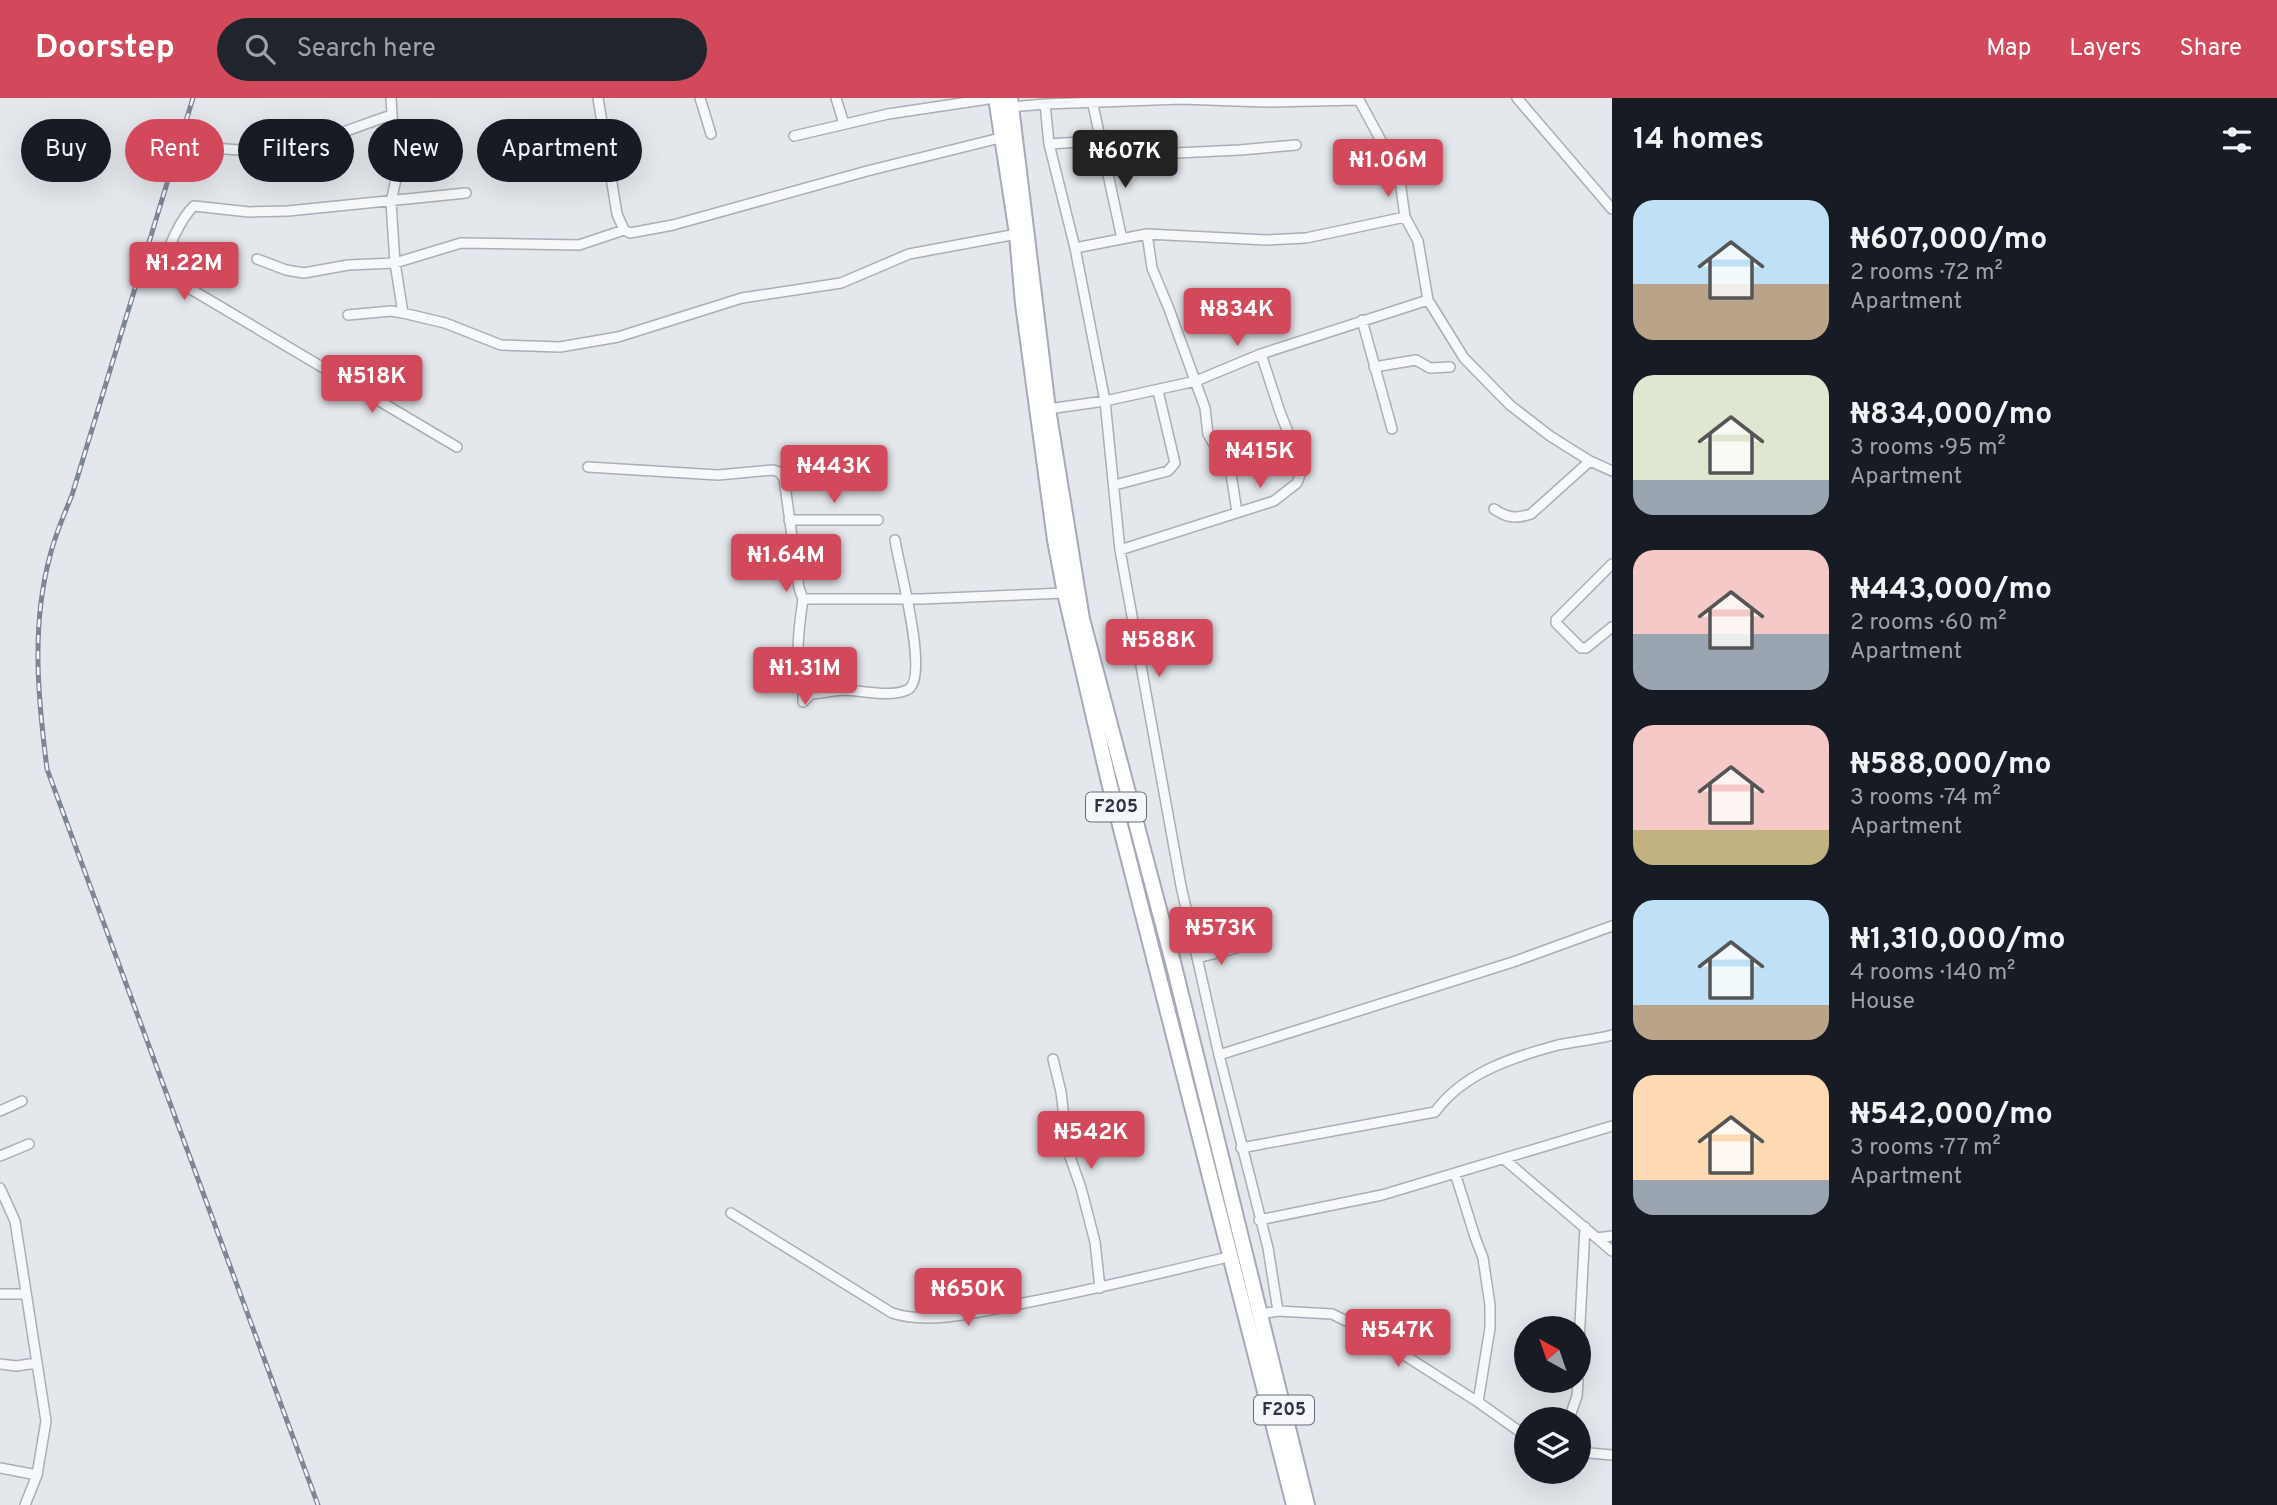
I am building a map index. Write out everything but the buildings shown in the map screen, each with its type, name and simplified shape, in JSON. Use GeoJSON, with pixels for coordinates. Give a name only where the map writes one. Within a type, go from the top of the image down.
{"type":"FeatureCollection","features":[{"type":"Feature","properties":{"kind":"main road","name":"F205"},"geometry":{"type":"LineString","coordinates":[[995,98],[1017,234],[1023,304],[1055,540],[1065,593],[1109,782],[1294,1505]]}},
{"type":"Feature","properties":{"kind":"main road","name":"F205"},"geometry":{"type":"LineString","coordinates":[[1011,103],[1048,409],[1082,619],[1174,965],[1307,1505]]}},
{"type":"Feature","properties":{"kind":"main road"},"geometry":{"type":"LineString","coordinates":[[1109,782],[1125,779]]}},
{"type":"Feature","properties":{"kind":"street"},"geometry":{"type":"LineString","coordinates":[[391,98],[396,179],[391,202],[395,263],[403,313]]}},
{"type":"Feature","properties":{"kind":"street"},"geometry":{"type":"LineString","coordinates":[[598,98],[617,214],[624,230],[630,233],[648,231],[1000,138]]}},
{"type":"Feature","properties":{"kind":"street"},"geometry":{"type":"LineString","coordinates":[[700,98],[711,134]]}},
{"type":"Feature","properties":{"kind":"street"},"geometry":{"type":"LineString","coordinates":[[836,98],[844,124]]}},
{"type":"Feature","properties":{"kind":"street"},"geometry":{"type":"LineString","coordinates":[[794,136],[888,114],[995,98]]}},
{"type":"Feature","properties":{"kind":"street"},"geometry":{"type":"LineString","coordinates":[[1517,98],[1612,209]]}},
{"type":"Feature","properties":{"kind":"street"},"geometry":{"type":"LineString","coordinates":[[1011,103],[1358,99],[1400,181],[1405,217],[1418,241],[1428,300],[1464,358],[1510,405],[1550,436],[1590,461],[1612,471]]}},
{"type":"Feature","properties":{"kind":"street"},"geometry":{"type":"LineString","coordinates":[[1045,104],[1049,144],[1075,248],[1105,401],[1120,550],[1181,886],[1241,1149],[1268,1248],[1278,1311]]}},
{"type":"Feature","properties":{"kind":"street"},"geometry":{"type":"LineString","coordinates":[[1093,104],[1122,239]]}},
{"type":"Feature","properties":{"kind":"street"},"geometry":{"type":"LineString","coordinates":[[224,148],[274,150],[305,144],[392,116]]}},
{"type":"Feature","properties":{"kind":"street"},"geometry":{"type":"LineString","coordinates":[[1049,144],[1080,142],[1133,155],[1296,145]]}},
{"type":"Feature","properties":{"kind":"street"},"geometry":{"type":"LineString","coordinates":[[457,447],[177,281],[167,270],[167,259],[182,220],[194,206],[265,212],[466,193]]}},
{"type":"Feature","properties":{"kind":"street"},"geometry":{"type":"LineString","coordinates":[[1075,248],[1147,234],[1267,240],[1306,238],[1405,217]]}},
{"type":"Feature","properties":{"kind":"street"},"geometry":{"type":"LineString","coordinates":[[257,259],[286,270],[304,273],[348,265],[395,263],[461,243],[579,245],[624,230]]}},
{"type":"Feature","properties":{"kind":"street"},"geometry":{"type":"LineString","coordinates":[[348,315],[391,311],[445,323],[501,345],[560,348],[618,337],[742,298],[841,283],[909,254],[1017,234]]}},
{"type":"Feature","properties":{"kind":"street"},"geometry":{"type":"LineString","coordinates":[[1147,234],[1152,268],[1206,408],[1210,440],[1231,474],[1237,512]]}},
{"type":"Feature","properties":{"kind":"street"},"geometry":{"type":"LineString","coordinates":[[1048,409],[1158,391],[1196,381],[1261,354],[1428,300]]}},
{"type":"Feature","properties":{"kind":"street"},"geometry":{"type":"LineString","coordinates":[[1362,320],[1392,429]]}},
{"type":"Feature","properties":{"kind":"street"},"geometry":{"type":"LineString","coordinates":[[1120,550],[1274,501],[1297,483],[1300,475],[1295,450],[1261,354]]}},
{"type":"Feature","properties":{"kind":"street"},"geometry":{"type":"LineString","coordinates":[[1374,367],[1409,360],[1416,360],[1430,368],[1450,367]]}},
{"type":"Feature","properties":{"kind":"street"},"geometry":{"type":"LineString","coordinates":[[1115,485],[1168,471],[1175,463],[1158,391]]}},
{"type":"Feature","properties":{"kind":"street"},"geometry":{"type":"LineString","coordinates":[[1494,509],[1503,515],[1519,518],[1531,514],[1590,461]]}},
{"type":"Feature","properties":{"kind":"street"},"geometry":{"type":"LineString","coordinates":[[588,467],[718,475],[773,470],[785,478],[799,588],[803,599],[798,631],[799,670],[807,691],[888,692],[906,690],[913,686],[916,675],[915,654],[908,600],[895,540]]}},
{"type":"Feature","properties":{"kind":"street"},"geometry":{"type":"LineString","coordinates":[[789,520],[878,520]]}},
{"type":"Feature","properties":{"kind":"street"},"geometry":{"type":"LineString","coordinates":[[1612,564],[1556,623],[1581,648],[1586,648],[1612,627]]}},
{"type":"Feature","properties":{"kind":"street"},"geometry":{"type":"LineString","coordinates":[[803,599],[908,600],[1065,593]]}},
{"type":"Feature","properties":{"kind":"street"},"geometry":{"type":"LineString","coordinates":[[1219,1055],[1513,962],[1612,926]]}},
{"type":"Feature","properties":{"kind":"street"},"geometry":{"type":"LineString","coordinates":[[1197,958],[1237,948]]}},
{"type":"Feature","properties":{"kind":"street"},"geometry":{"type":"LineString","coordinates":[[1241,1149],[1435,1112],[1460,1084],[1478,1074],[1558,1045],[1612,1035]]}},
{"type":"Feature","properties":{"kind":"street"},"geometry":{"type":"LineString","coordinates":[[1053,1059],[1061,1093],[1068,1151],[1095,1242],[1100,1288]]}},
{"type":"Feature","properties":{"kind":"street"},"geometry":{"type":"LineString","coordinates":[[0,1111],[22,1101]]}},
{"type":"Feature","properties":{"kind":"street"},"geometry":{"type":"LineString","coordinates":[[1259,1220],[1382,1195],[1612,1126]]}},
{"type":"Feature","properties":{"kind":"street"},"geometry":{"type":"LineString","coordinates":[[0,1156],[29,1144]]}},
{"type":"Feature","properties":{"kind":"street"},"geometry":{"type":"LineString","coordinates":[[1504,1158],[1612,1251]]}},
{"type":"Feature","properties":{"kind":"street"},"geometry":{"type":"LineString","coordinates":[[1455,1173],[1483,1258],[1490,1305],[1490,1328],[1478,1402]]}},
{"type":"Feature","properties":{"kind":"street"},"geometry":{"type":"LineString","coordinates":[[0,1188],[15,1221],[46,1421],[37,1475],[25,1505]]}},
{"type":"Feature","properties":{"kind":"street"},"geometry":{"type":"LineString","coordinates":[[730,1213],[892,1313],[909,1318],[976,1312],[1100,1288],[1232,1256]]}},
{"type":"Feature","properties":{"kind":"street"},"geometry":{"type":"LineString","coordinates":[[1580,1316],[1585,1227]]}},
{"type":"Feature","properties":{"kind":"street"},"geometry":{"type":"LineString","coordinates":[[1597,1238],[1612,1236]]}},
{"type":"Feature","properties":{"kind":"street"},"geometry":{"type":"LineString","coordinates":[[0,1294],[26,1294]]}},
{"type":"Feature","properties":{"kind":"street"},"geometry":{"type":"LineString","coordinates":[[1260,1314],[1278,1311],[1332,1314],[1363,1329],[1514,1428]]}},
{"type":"Feature","properties":{"kind":"street"},"geometry":{"type":"LineString","coordinates":[[0,1364],[16,1366],[37,1363]]}},
{"type":"Feature","properties":{"kind":"street"},"geometry":{"type":"LineString","coordinates":[[1591,1453],[1612,1455]]}},
{"type":"Feature","properties":{"kind":"street"},"geometry":{"type":"LineString","coordinates":[[0,1468],[37,1475]]}},
{"type":"Feature","properties":{"kind":"railway"},"geometry":{"type":"LineString","coordinates":[[193,98],[72,495],[50,556],[38,635],[41,716],[47,769],[318,1505]]}}]}
